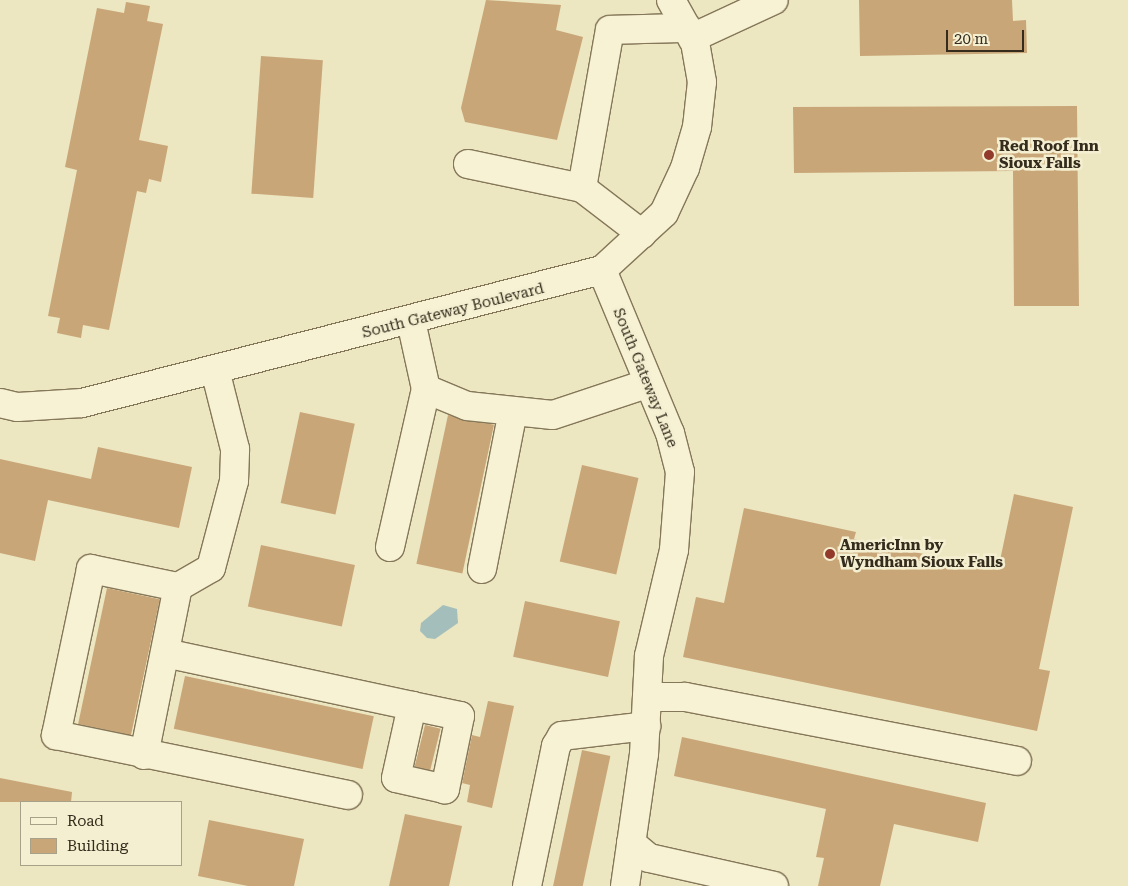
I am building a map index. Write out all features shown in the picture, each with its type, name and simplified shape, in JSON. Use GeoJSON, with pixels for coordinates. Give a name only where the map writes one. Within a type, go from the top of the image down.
{"type":"FeatureCollection","features":[{"type":"Feature","properties":{"kind":"street","name":"South Gateway Boulevard"},"geometry":{"type":"LineString","coordinates":[[0,403],[18,406],[82,403],[411,321],[602,270],[664,213],[685,168],[697,127],[702,82],[690,33],[672,0]]}},
{"type":"Feature","properties":{"kind":"street"},"geometry":{"type":"LineString","coordinates":[[582,188],[610,30],[690,33],[774,0]]}},
{"type":"Feature","properties":{"kind":"street"},"geometry":{"type":"LineString","coordinates":[[468,164],[582,188],[642,234]]}},
{"type":"Feature","properties":{"kind":"street","name":"South Gateway Lane"},"geometry":{"type":"LineString","coordinates":[[602,270],[649,383],[680,472],[674,550],[649,656],[644,754],[625,886]]}},
{"type":"Feature","properties":{"kind":"street"},"geometry":{"type":"LineString","coordinates":[[390,547],[426,390],[411,321]]}},
{"type":"Feature","properties":{"kind":"street"},"geometry":{"type":"LineString","coordinates":[[215,370],[235,449],[234,481],[211,568],[178,587],[91,569],[56,736],[348,795]]}},
{"type":"Feature","properties":{"kind":"street"},"geometry":{"type":"LineString","coordinates":[[426,390],[467,406],[552,414],[649,383]]}},
{"type":"Feature","properties":{"kind":"street"},"geometry":{"type":"LineString","coordinates":[[482,569],[513,410]]}},
{"type":"Feature","properties":{"kind":"street"},"geometry":{"type":"LineString","coordinates":[[144,755],[178,587]]}},
{"type":"Feature","properties":{"kind":"street"},"geometry":{"type":"LineString","coordinates":[[165,653],[412,706]]}},
{"type":"Feature","properties":{"kind":"street"},"geometry":{"type":"LineString","coordinates":[[647,696],[685,696],[1017,761]]}},
{"type":"Feature","properties":{"kind":"street"},"geometry":{"type":"LineString","coordinates":[[527,886],[556,746],[562,736],[646,726]]}},
{"type":"Feature","properties":{"kind":"street"},"geometry":{"type":"LineString","coordinates":[[631,843],[649,858],[774,886]]}},
{"type":"Feature","properties":{"kind":"water"},"geometry":{"type":"Polygon","coordinates":[[[443,605],[457,609],[458,623],[435,639],[427,638],[420,631],[421,623],[443,605]]]}},
{"type":"Feature","properties":{"kind":"building"},"geometry":{"type":"Polygon","coordinates":[[[486,0],[561,5],[556,30],[583,37],[557,140],[465,122],[461,108],[486,0]]]}},
{"type":"Feature","properties":{"kind":"building"},"geometry":{"type":"Polygon","coordinates":[[[859,0],[1012,0],[1013,21],[1026,20],[1027,53],[860,56],[859,0]]]}},
{"type":"Feature","properties":{"kind":"building"},"geometry":{"type":"Polygon","coordinates":[[[126,2],[150,6],[147,21],[163,24],[139,140],[168,146],[161,182],[149,179],[146,193],[137,191],[109,330],[83,325],[81,338],[57,333],[60,318],[48,316],[77,170],[65,167],[97,8],[124,13],[126,2]]]}},
{"type":"Feature","properties":{"kind":"building"},"geometry":{"type":"Polygon","coordinates":[[[261,56],[323,60],[313,198],[251,194],[261,56]]]}},
{"type":"Feature","properties":{"kind":"building"},"geometry":{"type":"Polygon","coordinates":[[[1077,106],[1079,306],[1014,306],[1013,171],[794,173],[793,107],[1077,106]]]}},
{"type":"Feature","properties":{"kind":"building"},"geometry":{"type":"Polygon","coordinates":[[[300,412],[355,424],[335,515],[281,503],[300,412]]]}},
{"type":"Feature","properties":{"kind":"building"},"geometry":{"type":"Polygon","coordinates":[[[448,415],[494,425],[462,573],[416,564],[448,415]]]}},
{"type":"Feature","properties":{"kind":"building"},"geometry":{"type":"Polygon","coordinates":[[[98,447],[192,467],[179,528],[48,500],[35,561],[0,553],[0,459],[91,479],[98,447]]]}},
{"type":"Feature","properties":{"kind":"building"},"geometry":{"type":"Polygon","coordinates":[[[582,465],[639,478],[616,575],[560,561],[582,465]]]}},
{"type":"Feature","properties":{"kind":"building"},"geometry":{"type":"Polygon","coordinates":[[[1014,494],[1073,507],[1039,669],[1050,671],[1037,731],[683,657],[696,597],[724,603],[744,508],[856,532],[854,539],[998,570],[1014,494]]]}},
{"type":"Feature","properties":{"kind":"building"},"geometry":{"type":"Polygon","coordinates":[[[261,545],[355,565],[342,627],[248,607],[261,545]]]}},
{"type":"Feature","properties":{"kind":"building"},"geometry":{"type":"Polygon","coordinates":[[[107,588],[160,599],[131,735],[78,724],[107,588]]]}},
{"type":"Feature","properties":{"kind":"building"},"geometry":{"type":"Polygon","coordinates":[[[525,601],[620,621],[608,677],[513,657],[525,601]]]}},
{"type":"Feature","properties":{"kind":"building"},"geometry":{"type":"Polygon","coordinates":[[[185,676],[374,716],[363,769],[174,729],[185,676]]]}},
{"type":"Feature","properties":{"kind":"building"},"geometry":{"type":"Polygon","coordinates":[[[488,701],[514,706],[492,808],[467,802],[470,785],[462,783],[472,735],[480,737],[488,701]]]}},
{"type":"Feature","properties":{"kind":"building"},"geometry":{"type":"Polygon","coordinates":[[[425,725],[441,729],[430,771],[415,767],[425,725]]]}},
{"type":"Feature","properties":{"kind":"building"},"geometry":{"type":"Polygon","coordinates":[[[682,737],[986,803],[978,842],[894,824],[880,886],[818,886],[824,858],[816,857],[826,809],[674,776],[682,737]]]}},
{"type":"Feature","properties":{"kind":"building"},"geometry":{"type":"Polygon","coordinates":[[[582,750],[610,756],[583,886],[553,886],[582,750]]]}},
{"type":"Feature","properties":{"kind":"building"},"geometry":{"type":"Polygon","coordinates":[[[0,778],[72,792],[71,801],[0,802],[0,778]]]}},
{"type":"Feature","properties":{"kind":"building"},"geometry":{"type":"Polygon","coordinates":[[[405,814],[462,826],[449,886],[389,886],[405,814]]]}},
{"type":"Feature","properties":{"kind":"building"},"geometry":{"type":"Polygon","coordinates":[[[209,820],[304,839],[294,886],[248,886],[198,876],[209,820]]]}},
{"type":"Feature","properties":{"kind":"place","name":"Red Roof Inn Sioux Falls"},"geometry":{"type":"Point","coordinates":[989,155]}},
{"type":"Feature","properties":{"kind":"place","name":"AmericInn by Wyndham Sioux Falls"},"geometry":{"type":"Point","coordinates":[830,554]}}]}
